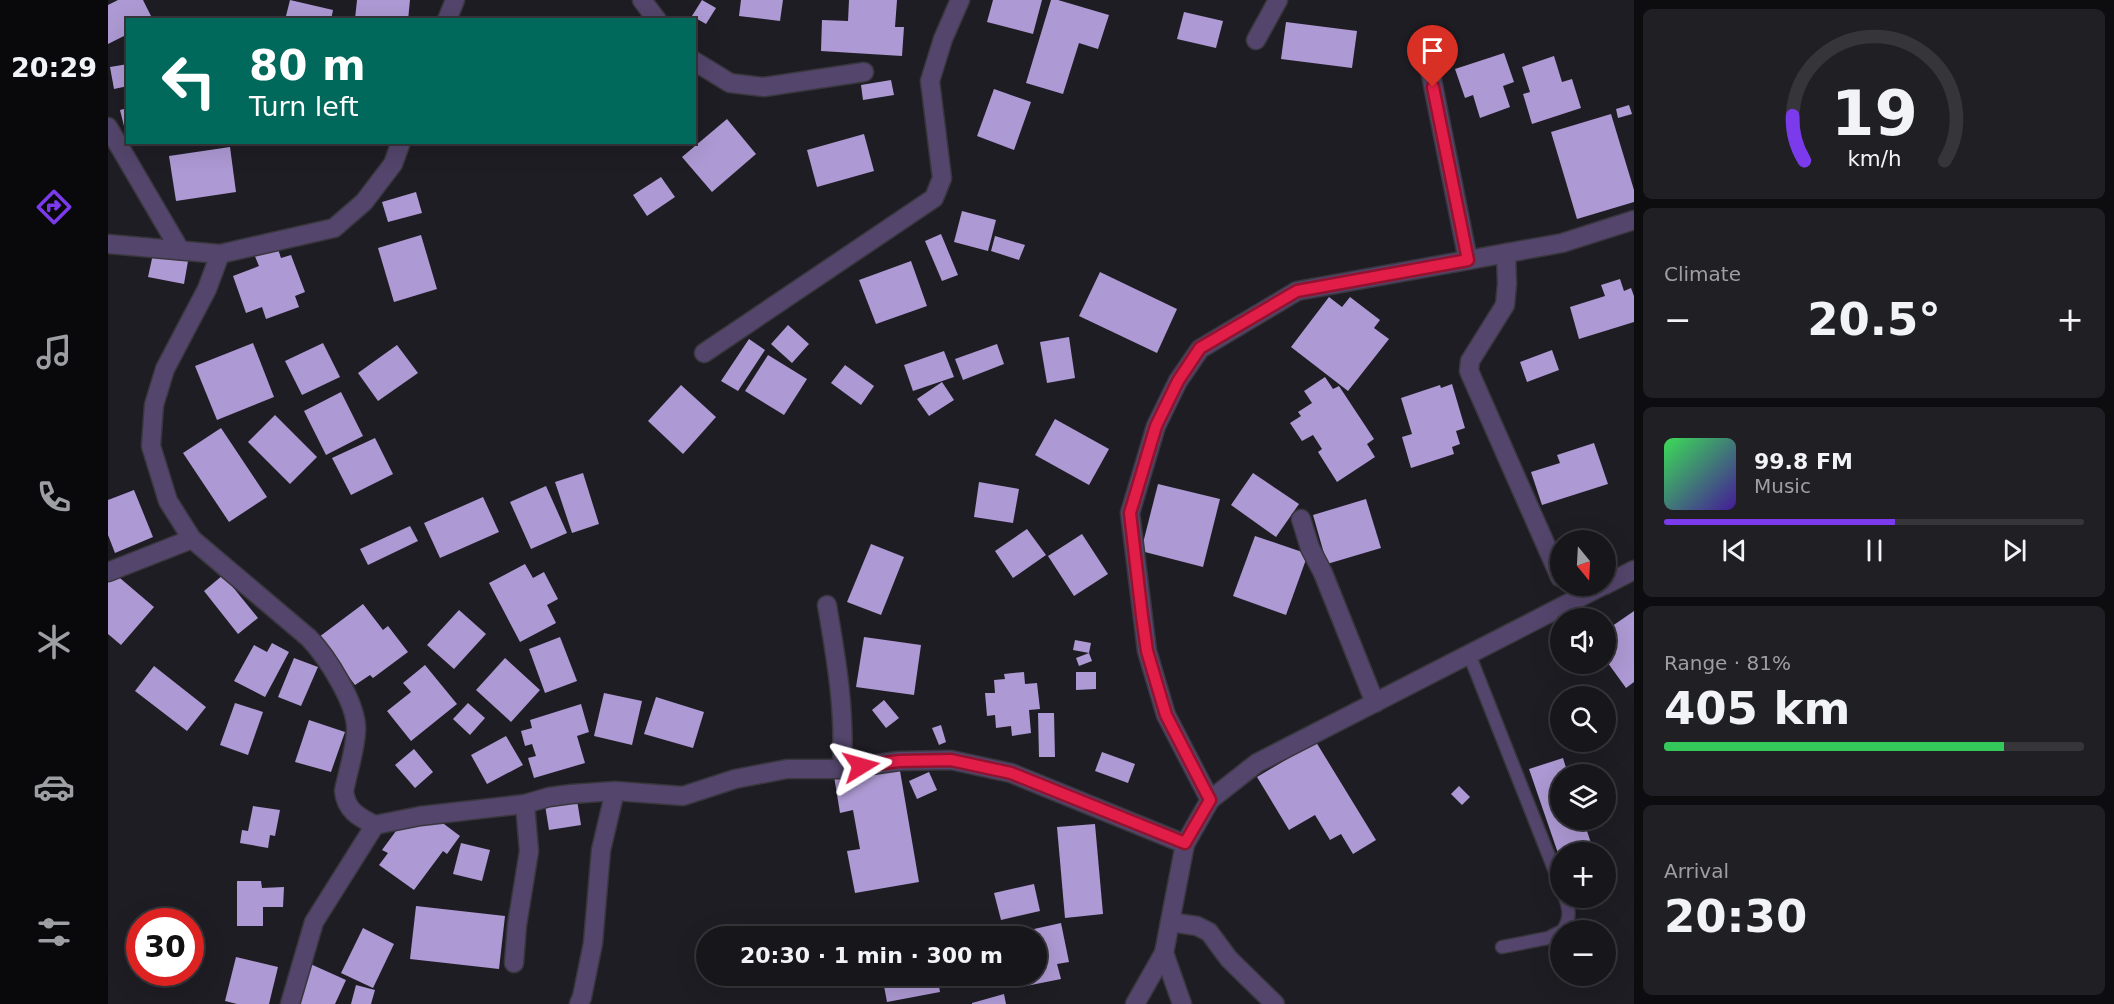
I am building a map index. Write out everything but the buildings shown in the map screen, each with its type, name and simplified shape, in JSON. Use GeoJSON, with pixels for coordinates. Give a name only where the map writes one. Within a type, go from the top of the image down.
{"type":"FeatureCollection","features":[{"type":"Feature","properties":{"kind":"street"},"geometry":{"type":"LineString","coordinates":[[448,18],[455,0]]}},
{"type":"Feature","properties":{"kind":"street"},"geometry":{"type":"LineString","coordinates":[[642,0],[656,18]]}},
{"type":"Feature","properties":{"kind":"street"},"geometry":{"type":"LineString","coordinates":[[704,353],[934,198],[942,178],[930,81],[943,39],[960,0]]}},
{"type":"Feature","properties":{"kind":"street"},"geometry":{"type":"LineString","coordinates":[[1257,40],[1278,0]]}},
{"type":"Feature","properties":{"kind":"street"},"geometry":{"type":"LineString","coordinates":[[696,62],[730,83],[764,87],[864,72]]}},
{"type":"Feature","properties":{"kind":"street"},"geometry":{"type":"LineString","coordinates":[[1429,65],[1468,260]]}},
{"type":"Feature","properties":{"kind":"street"},"geometry":{"type":"LineString","coordinates":[[108,127],[180,250]]}},
{"type":"Feature","properties":{"kind":"street"},"geometry":{"type":"LineString","coordinates":[[108,244],[220,254],[334,228],[364,202],[393,164],[400,144]]}},
{"type":"Feature","properties":{"kind":"street"},"geometry":{"type":"LineString","coordinates":[[1210,800],[1166,715],[1147,651],[1130,513],[1156,426],[1178,381],[1200,348],[1297,291],[1562,243],[1634,220]]}},
{"type":"Feature","properties":{"kind":"street"},"geometry":{"type":"LineString","coordinates":[[1506,253],[1505,304],[1470,361],[1469,372],[1550,554]]}},
{"type":"Feature","properties":{"kind":"street"},"geometry":{"type":"LineString","coordinates":[[220,254],[207,289],[165,369],[154,405],[151,446],[168,501],[192,539],[309,638],[323,653],[354,710],[356,730],[344,790],[345,800],[355,814],[375,825],[420,816],[525,804],[560,795],[615,791],[682,796],[735,779],[787,769],[842,769],[899,761],[951,760],[1011,773],[1185,843]]}},
{"type":"Feature","properties":{"kind":"street"},"geometry":{"type":"LineString","coordinates":[[1301,519],[1310,548],[1323,573],[1375,703]]}},
{"type":"Feature","properties":{"kind":"street"},"geometry":{"type":"LineString","coordinates":[[108,572],[192,539]]}},
{"type":"Feature","properties":{"kind":"street"},"geometry":{"type":"LineString","coordinates":[[1616,580],[1633,573]]}},
{"type":"Feature","properties":{"kind":"street"},"geometry":{"type":"LineString","coordinates":[[1135,1004],[1164,953],[1185,843],[1210,800],[1257,763],[1469,654],[1563,596]]}},
{"type":"Feature","properties":{"kind":"street"},"geometry":{"type":"LineString","coordinates":[[827,605],[841,686],[844,730],[842,769]]}},
{"type":"Feature","properties":{"kind":"street"},"geometry":{"type":"LineString","coordinates":[[579,1004],[593,943],[601,850],[615,791]]}},
{"type":"Feature","properties":{"kind":"street"},"geometry":{"type":"LineString","coordinates":[[514,963],[517,925],[529,851],[525,804]]}},
{"type":"Feature","properties":{"kind":"street"},"geometry":{"type":"LineString","coordinates":[[290,1004],[314,922],[375,825]]}},
{"type":"Feature","properties":{"kind":"street"},"geometry":{"type":"LineString","coordinates":[[1170,922],[1197,926],[1209,932],[1229,959],[1275,1004]]}},
{"type":"Feature","properties":{"kind":"street"},"geometry":{"type":"LineString","coordinates":[[1164,953],[1182,1004]]}},
{"type":"Feature","properties":{"kind":"lane"},"geometry":{"type":"LineString","coordinates":[[1469,654],[1550,859]]}},
{"type":"Feature","properties":{"kind":"lane"},"geometry":{"type":"LineString","coordinates":[[1502,947],[1550,937]]}},
{"type":"Feature","properties":{"kind":"route"},"geometry":{"type":"LineString","coordinates":[[861,766],[899,761],[951,760],[1011,773],[1185,843],[1210,800],[1166,715],[1147,651],[1130,513],[1156,426],[1178,381],[1200,348],[1297,291],[1468,260],[1433,87]]}}]}
